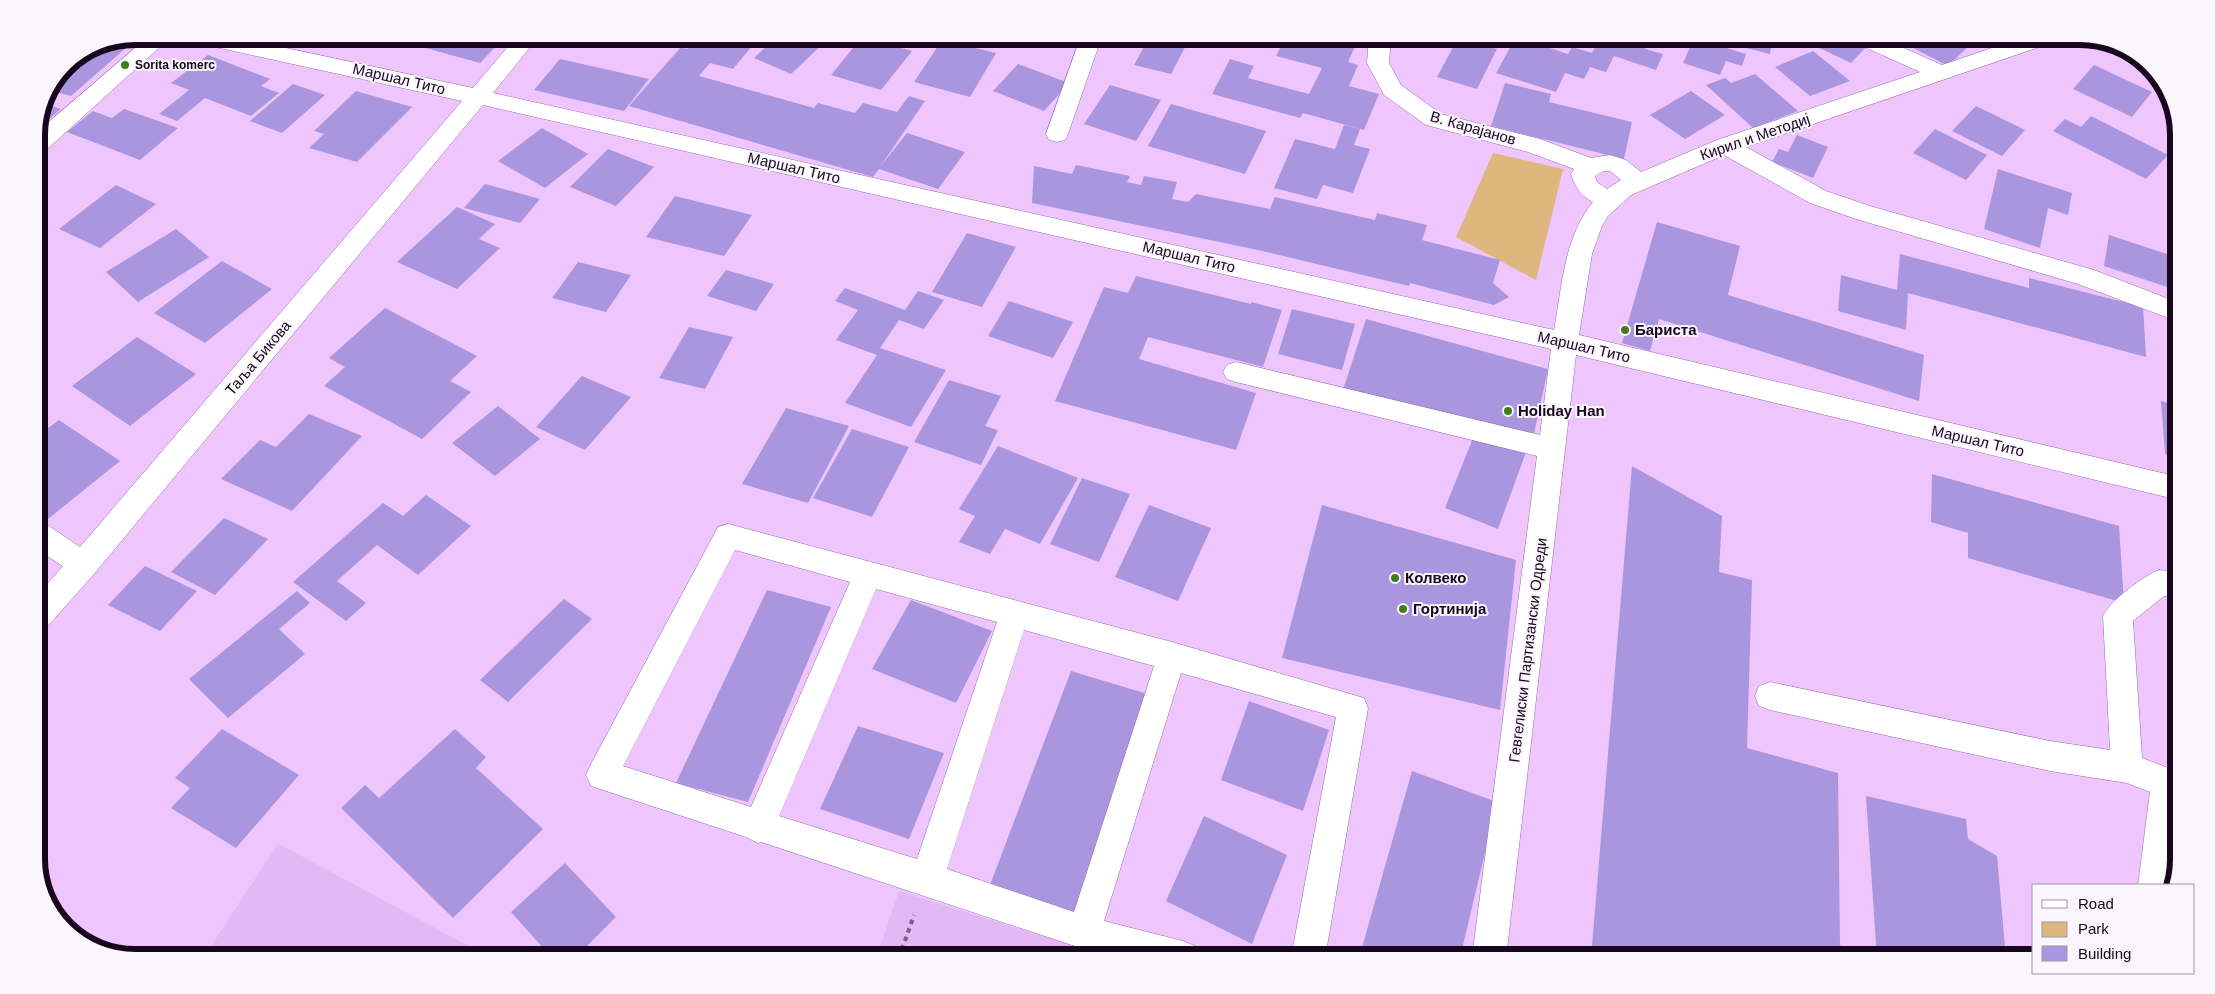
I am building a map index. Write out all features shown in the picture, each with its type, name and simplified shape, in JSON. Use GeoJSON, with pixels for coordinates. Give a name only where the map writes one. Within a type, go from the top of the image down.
{"type":"FeatureCollection","features":[{"type":"Feature","properties":{"kind":"street"},"geometry":{"type":"LineString","coordinates":[[45,138],[152,45]]}},
{"type":"Feature","properties":{"kind":"street","name":"Маршал Тито"},"geometry":{"type":"LineString","coordinates":[[265,45],[479,97],[1565,342],[2170,487]]}},
{"type":"Feature","properties":{"kind":"street","name":"Таља Бикова"},"geometry":{"type":"LineString","coordinates":[[45,609],[522,45]]}},
{"type":"Feature","properties":{"kind":"street"},"geometry":{"type":"LineString","coordinates":[[1057,134],[1089,45]]}},
{"type":"Feature","properties":{"kind":"street","name":"В. Карајанов"},"geometry":{"type":"LineString","coordinates":[[1379,45],[1378,63],[1392,90],[1411,106],[1434,120],[1532,145],[1589,166],[1598,163],[1610,163],[1622,167],[1631,174],[1635,182]]}},
{"type":"Feature","properties":{"kind":"street"},"geometry":{"type":"LineString","coordinates":[[1878,45],[1943,74]]}},
{"type":"Feature","properties":{"kind":"street","name":"Кирил и Методиј"},"geometry":{"type":"LineString","coordinates":[[1565,342],[1580,256],[1590,224],[1608,199],[1635,182],[1725,146],[2025,45]]}},
{"type":"Feature","properties":{"kind":"street"},"geometry":{"type":"LineString","coordinates":[[1725,146],[1818,197],[1864,213],[2085,277],[2170,310]]}},
{"type":"Feature","properties":{"kind":"street"},"geometry":{"type":"LineString","coordinates":[[1589,166],[1582,174],[1585,185],[1594,194],[1608,199]]}},
{"type":"Feature","properties":{"kind":"street","name":"Гевгелиски Партизански Одреди"},"geometry":{"type":"LineString","coordinates":[[1490,949],[1565,342]]}},
{"type":"Feature","properties":{"kind":"street"},"geometry":{"type":"LineString","coordinates":[[1236,372],[1552,449]]}},
{"type":"Feature","properties":{"kind":"street"},"geometry":{"type":"LineString","coordinates":[[1149,949],[1084,932],[927,879],[758,827],[602,775],[728,536],[1014,615],[1172,656],[1353,708],[1310,949]]}},
{"type":"Feature","properties":{"kind":"street"},"geometry":{"type":"LineString","coordinates":[[45,539],[84,565]]}},
{"type":"Feature","properties":{"kind":"street"},"geometry":{"type":"LineString","coordinates":[[758,827],[868,575]]}},
{"type":"Feature","properties":{"kind":"street"},"geometry":{"type":"LineString","coordinates":[[2127,768],[2118,616],[2159,583],[2170,584]]}},
{"type":"Feature","properties":{"kind":"street"},"geometry":{"type":"LineString","coordinates":[[927,879],[1014,615]]}},
{"type":"Feature","properties":{"kind":"street"},"geometry":{"type":"LineString","coordinates":[[1084,932],[1172,656]]}},
{"type":"Feature","properties":{"kind":"street"},"geometry":{"type":"LineString","coordinates":[[1770,696],[2050,756],[2127,768],[2170,785]]}},
{"type":"Feature","properties":{"kind":"street"},"geometry":{"type":"LineString","coordinates":[[2154,884],[2170,802]]}},
{"type":"Feature","properties":{"kind":"path"},"geometry":{"type":"LineString","coordinates":[[902,949],[927,879]]}},
{"type":"Feature","properties":{"kind":"shaded area"},"geometry":{"type":"Polygon","coordinates":[[[279,844],[474,949],[209,949],[279,844]]]}},
{"type":"Feature","properties":{"kind":"shaded area"},"geometry":{"type":"Polygon","coordinates":[[[899,891],[1083,949],[879,949],[899,891]]]}},
{"type":"Feature","properties":{"kind":"green space"},"geometry":{"type":"Polygon","coordinates":[[[1493,153],[1563,169],[1536,280],[1456,237],[1493,153]]]}},
{"type":"Feature","properties":{"kind":"building"},"geometry":{"type":"Polygon","coordinates":[[[415,45],[497,45],[480,63],[415,45]]]}},
{"type":"Feature","properties":{"kind":"building"},"geometry":{"type":"Polygon","coordinates":[[[690,45],[753,45],[733,69],[710,63],[699,76],[814,108],[818,103],[855,113],[863,103],[897,112],[909,96],[925,101],[880,167],[907,133],[965,152],[938,189],[879,169],[873,177],[629,106],[681,47],[687,49],[690,45]]]}},
{"type":"Feature","properties":{"kind":"building"},"geometry":{"type":"Polygon","coordinates":[[[768,45],[822,45],[791,74],[754,58],[768,45]]]}},
{"type":"Feature","properties":{"kind":"building"},"geometry":{"type":"Polygon","coordinates":[[[855,45],[891,45],[912,51],[881,90],[831,75],[855,45]]]}},
{"type":"Feature","properties":{"kind":"building"},"geometry":{"type":"Polygon","coordinates":[[[939,45],[963,45],[996,53],[970,97],[914,82],[939,45]]]}},
{"type":"Feature","properties":{"kind":"building"},"geometry":{"type":"Polygon","coordinates":[[[1145,45],[1186,45],[1171,74],[1134,65],[1145,45]]]}},
{"type":"Feature","properties":{"kind":"building"},"geometry":{"type":"Polygon","coordinates":[[[1282,45],[1356,45],[1348,62],[1358,65],[1349,86],[1379,94],[1364,130],[1303,113],[1300,118],[1212,94],[1230,59],[1254,66],[1248,78],[1309,94],[1322,68],[1276,56],[1282,45]]]}},
{"type":"Feature","properties":{"kind":"building"},"geometry":{"type":"Polygon","coordinates":[[[1454,45],[1483,45],[1497,49],[1477,89],[1437,77],[1454,45]]]}},
{"type":"Feature","properties":{"kind":"building"},"geometry":{"type":"Polygon","coordinates":[[[1512,45],[1540,45],[1568,54],[1572,47],[1592,53],[1596,45],[1647,45],[1645,49],[1663,54],[1656,70],[1614,56],[1606,72],[1590,67],[1584,79],[1565,73],[1556,92],[1496,73],[1512,45]]]}},
{"type":"Feature","properties":{"kind":"building"},"geometry":{"type":"Polygon","coordinates":[[[1691,45],[1717,45],[1746,54],[1742,66],[1726,61],[1720,75],[1683,63],[1691,45]]]}},
{"type":"Feature","properties":{"kind":"building"},"geometry":{"type":"Polygon","coordinates":[[[1733,45],[1762,45],[1771,47],[1770,54],[1733,45]]]}},
{"type":"Feature","properties":{"kind":"building"},"geometry":{"type":"Polygon","coordinates":[[[1813,45],[1868,45],[1851,63],[1813,45]]]}},
{"type":"Feature","properties":{"kind":"building"},"geometry":{"type":"Polygon","coordinates":[[[1907,45],[1964,45],[1968,47],[1948,66],[1907,45]]]}},
{"type":"Feature","properties":{"kind":"building"},"geometry":{"type":"Polygon","coordinates":[[[127,47],[71,96],[56,92],[76,67],[101,52],[112,48],[127,47]]]}},
{"type":"Feature","properties":{"kind":"building"},"geometry":{"type":"Polygon","coordinates":[[[1813,51],[1850,81],[1810,96],[1775,67],[1813,51]]]}},
{"type":"Feature","properties":{"kind":"building"},"geometry":{"type":"Polygon","coordinates":[[[208,55],[270,79],[261,86],[279,93],[251,116],[205,98],[177,121],[159,114],[189,90],[171,83],[208,55]]]}},
{"type":"Feature","properties":{"kind":"building"},"geometry":{"type":"Polygon","coordinates":[[[560,59],[649,79],[624,111],[534,90],[560,59]]]}},
{"type":"Feature","properties":{"kind":"building"},"geometry":{"type":"Polygon","coordinates":[[[1018,64],[1069,83],[1044,111],[993,91],[1018,64]]]}},
{"type":"Feature","properties":{"kind":"building"},"geometry":{"type":"Polygon","coordinates":[[[2094,65],[2152,92],[2132,117],[2073,89],[2094,65]]]}},
{"type":"Feature","properties":{"kind":"building"},"geometry":{"type":"Polygon","coordinates":[[[1755,74],[1798,111],[1753,128],[1706,85],[1725,78],[1731,83],[1755,74]]]}},
{"type":"Feature","properties":{"kind":"building"},"geometry":{"type":"Polygon","coordinates":[[[1505,83],[1551,94],[1549,102],[1632,122],[1624,159],[1491,126],[1505,83]]]}},
{"type":"Feature","properties":{"kind":"building"},"geometry":{"type":"Polygon","coordinates":[[[293,84],[325,95],[282,133],[250,121],[293,84]]]}},
{"type":"Feature","properties":{"kind":"building"},"geometry":{"type":"Polygon","coordinates":[[[1110,85],[1161,100],[1136,141],[1084,124],[1110,85]]]}},
{"type":"Feature","properties":{"kind":"building"},"geometry":{"type":"Polygon","coordinates":[[[356,91],[412,107],[357,162],[309,148],[324,134],[314,131],[356,91]]]}},
{"type":"Feature","properties":{"kind":"building"},"geometry":{"type":"Polygon","coordinates":[[[1691,91],[1725,115],[1685,139],[1650,115],[1691,91]]]}},
{"type":"Feature","properties":{"kind":"building"},"geometry":{"type":"Polygon","coordinates":[[[1171,104],[1266,131],[1245,174],[1148,146],[1171,104]]]}},
{"type":"Feature","properties":{"kind":"building"},"geometry":{"type":"Polygon","coordinates":[[[50,105],[61,109],[46,121],[50,105]]]}},
{"type":"Feature","properties":{"kind":"building"},"geometry":{"type":"Polygon","coordinates":[[[1976,106],[2025,130],[2002,156],[1952,131],[1976,106]]]}},
{"type":"Feature","properties":{"kind":"building"},"geometry":{"type":"Polygon","coordinates":[[[124,109],[178,128],[140,160],[67,132],[93,111],[112,118],[124,109]]]}},
{"type":"Feature","properties":{"kind":"building"},"geometry":{"type":"Polygon","coordinates":[[[2091,116],[2168,155],[2146,179],[2053,131],[2065,119],[2081,127],[2091,116]]]}},
{"type":"Feature","properties":{"kind":"building"},"geometry":{"type":"Polygon","coordinates":[[[1344,125],[1360,129],[1354,145],[1370,149],[1353,193],[1323,185],[1317,199],[1274,188],[1295,139],[1335,149],[1344,125]]]}},
{"type":"Feature","properties":{"kind":"building"},"geometry":{"type":"Polygon","coordinates":[[[542,128],[588,154],[545,188],[498,161],[542,128]]]}},
{"type":"Feature","properties":{"kind":"building"},"geometry":{"type":"Polygon","coordinates":[[[1935,129],[1987,155],[1966,180],[1913,153],[1935,129]]]}},
{"type":"Feature","properties":{"kind":"building"},"geometry":{"type":"Polygon","coordinates":[[[1797,135],[1828,147],[1813,178],[1772,162],[1779,149],[1788,152],[1797,135]]]}},
{"type":"Feature","properties":{"kind":"building"},"geometry":{"type":"Polygon","coordinates":[[[608,149],[654,167],[616,206],[570,187],[608,149]]]}},
{"type":"Feature","properties":{"kind":"building"},"geometry":{"type":"Polygon","coordinates":[[[1076,165],[1130,176],[1127,182],[1141,185],[1144,176],[1177,182],[1172,199],[1188,202],[1196,194],[1270,209],[1275,197],[1375,220],[1377,213],[1427,225],[1422,240],[1500,260],[1493,283],[1509,297],[1494,305],[1410,283],[1409,286],[1258,250],[1032,203],[1034,166],[1072,174],[1076,165]]]}},
{"type":"Feature","properties":{"kind":"building"},"geometry":{"type":"Polygon","coordinates":[[[1998,169],[2072,193],[2068,215],[2048,208],[2040,248],[1984,229],[1998,169]]]}},
{"type":"Feature","properties":{"kind":"building"},"geometry":{"type":"Polygon","coordinates":[[[485,184],[540,199],[520,223],[464,208],[485,184]]]}},
{"type":"Feature","properties":{"kind":"building"},"geometry":{"type":"Polygon","coordinates":[[[116,185],[156,204],[100,248],[59,229],[116,185]]]}},
{"type":"Feature","properties":{"kind":"building"},"geometry":{"type":"Polygon","coordinates":[[[675,196],[752,215],[724,256],[646,237],[675,196]]]}},
{"type":"Feature","properties":{"kind":"building"},"geometry":{"type":"Polygon","coordinates":[[[457,207],[495,224],[479,239],[500,248],[457,289],[397,262],[457,207]]]}},
{"type":"Feature","properties":{"kind":"building"},"geometry":{"type":"Polygon","coordinates":[[[1657,222],[1740,246],[1728,295],[1924,355],[1919,401],[1659,319],[1650,351],[1622,343],[1657,222]]]}},
{"type":"Feature","properties":{"kind":"building"},"geometry":{"type":"Polygon","coordinates":[[[176,229],[209,257],[138,302],[106,272],[176,229]]]}},
{"type":"Feature","properties":{"kind":"building"},"geometry":{"type":"Polygon","coordinates":[[[967,233],[1016,247],[982,307],[932,292],[967,233]]]}},
{"type":"Feature","properties":{"kind":"building"},"geometry":{"type":"Polygon","coordinates":[[[2109,235],[2170,255],[2170,288],[2104,266],[2109,235]]]}},
{"type":"Feature","properties":{"kind":"building"},"geometry":{"type":"Polygon","coordinates":[[[1900,254],[2029,288],[2029,278],[2143,307],[2146,357],[1908,293],[1906,330],[1838,311],[1841,275],[1897,290],[1900,254]]]}},
{"type":"Feature","properties":{"kind":"building"},"geometry":{"type":"Polygon","coordinates":[[[222,261],[272,289],[205,343],[154,313],[222,261]]]}},
{"type":"Feature","properties":{"kind":"building"},"geometry":{"type":"Polygon","coordinates":[[[578,262],[631,275],[606,312],[552,298],[578,262]]]}},
{"type":"Feature","properties":{"kind":"building"},"geometry":{"type":"Polygon","coordinates":[[[726,270],[774,284],[756,311],[707,296],[726,270]]]}},
{"type":"Feature","properties":{"kind":"building"},"geometry":{"type":"Polygon","coordinates":[[[1136,276],[1282,310],[1263,367],[1148,337],[1139,359],[1256,393],[1236,450],[1055,401],[1104,287],[1128,293],[1136,276]]]}},
{"type":"Feature","properties":{"kind":"building"},"geometry":{"type":"Polygon","coordinates":[[[845,288],[905,310],[918,291],[944,300],[924,329],[899,320],[880,348],[946,370],[911,427],[845,403],[877,355],[836,340],[858,310],[835,301],[845,288]]]}},
{"type":"Feature","properties":{"kind":"building"},"geometry":{"type":"Polygon","coordinates":[[[1009,301],[1073,322],[1053,358],[988,336],[1009,301]]]}},
{"type":"Feature","properties":{"kind":"building"},"geometry":{"type":"Polygon","coordinates":[[[385,308],[477,356],[450,381],[471,392],[422,439],[324,386],[345,367],[329,358],[385,308]]]}},
{"type":"Feature","properties":{"kind":"building"},"geometry":{"type":"Polygon","coordinates":[[[1292,309],[1355,324],[1342,370],[1278,354],[1292,309]]]}},
{"type":"Feature","properties":{"kind":"building"},"geometry":{"type":"Polygon","coordinates":[[[1366,319],[1548,369],[1532,443],[1343,390],[1366,319]]]}},
{"type":"Feature","properties":{"kind":"building"},"geometry":{"type":"Polygon","coordinates":[[[689,327],[733,337],[705,389],[659,378],[689,327]]]}},
{"type":"Feature","properties":{"kind":"building"},"geometry":{"type":"Polygon","coordinates":[[[137,337],[196,374],[130,426],[72,386],[137,337]]]}},
{"type":"Feature","properties":{"kind":"building"},"geometry":{"type":"Polygon","coordinates":[[[582,376],[631,397],[585,450],[536,427],[582,376]]]}},
{"type":"Feature","properties":{"kind":"building"},"geometry":{"type":"Polygon","coordinates":[[[949,380],[1001,396],[985,426],[998,430],[981,465],[914,442],[949,380]]]}},
{"type":"Feature","properties":{"kind":"building"},"geometry":{"type":"Polygon","coordinates":[[[2161,401],[2170,404],[2170,455],[2165,454],[2161,401]]]}},
{"type":"Feature","properties":{"kind":"building"},"geometry":{"type":"Polygon","coordinates":[[[498,406],[540,439],[495,476],[452,443],[498,406]]]}},
{"type":"Feature","properties":{"kind":"building"},"geometry":{"type":"Polygon","coordinates":[[[786,408],[849,426],[808,503],[742,484],[786,408]]]}},
{"type":"Feature","properties":{"kind":"building"},"geometry":{"type":"Polygon","coordinates":[[[309,414],[362,436],[292,511],[221,479],[260,440],[276,447],[309,414]]]}},
{"type":"Feature","properties":{"kind":"building"},"geometry":{"type":"Polygon","coordinates":[[[59,420],[120,461],[48,519],[45,517],[45,430],[59,420]]]}},
{"type":"Feature","properties":{"kind":"building"},"geometry":{"type":"Polygon","coordinates":[[[852,429],[909,447],[872,517],[813,498],[852,429]]]}},
{"type":"Feature","properties":{"kind":"building"},"geometry":{"type":"Polygon","coordinates":[[[1475,433],[1526,452],[1498,529],[1445,508],[1475,433]]]}},
{"type":"Feature","properties":{"kind":"building"},"geometry":{"type":"Polygon","coordinates":[[[998,446],[1078,478],[1040,544],[1005,529],[990,554],[959,542],[975,516],[959,509],[998,446]]]}},
{"type":"Feature","properties":{"kind":"building"},"geometry":{"type":"Polygon","coordinates":[[[1632,466],[1722,516],[1719,572],[1752,580],[1747,748],[1838,773],[1840,945],[1846,949],[1592,949],[1632,466]]]}},
{"type":"Feature","properties":{"kind":"building"},"geometry":{"type":"Polygon","coordinates":[[[1932,474],[2119,526],[2124,603],[1968,558],[1968,533],[1931,522],[1932,474]]]}},
{"type":"Feature","properties":{"kind":"building"},"geometry":{"type":"Polygon","coordinates":[[[1082,478],[1130,494],[1099,562],[1050,544],[1082,478]]]}},
{"type":"Feature","properties":{"kind":"building"},"geometry":{"type":"Polygon","coordinates":[[[426,495],[471,526],[418,575],[377,545],[337,581],[366,603],[346,621],[293,582],[383,503],[403,516],[426,495]]]}},
{"type":"Feature","properties":{"kind":"building"},"geometry":{"type":"Polygon","coordinates":[[[1149,505],[1211,528],[1178,601],[1115,577],[1149,505]]]}},
{"type":"Feature","properties":{"kind":"building","name":"Гортинија"},"geometry":{"type":"Polygon","coordinates":[[[1322,505],[1516,560],[1500,710],[1282,658],[1322,505]]]}},
{"type":"Feature","properties":{"kind":"building"},"geometry":{"type":"Polygon","coordinates":[[[224,518],[268,539],[215,595],[171,572],[224,518]]]}},
{"type":"Feature","properties":{"kind":"building"},"geometry":{"type":"Polygon","coordinates":[[[145,566],[197,591],[160,631],[108,605],[145,566]]]}},
{"type":"Feature","properties":{"kind":"building"},"geometry":{"type":"Polygon","coordinates":[[[767,590],[831,607],[748,802],[676,783],[767,590]]]}},
{"type":"Feature","properties":{"kind":"building"},"geometry":{"type":"Polygon","coordinates":[[[297,591],[310,603],[279,629],[305,654],[228,718],[189,679],[297,591]]]}},
{"type":"Feature","properties":{"kind":"building"},"geometry":{"type":"Polygon","coordinates":[[[564,599],[592,619],[508,702],[480,680],[564,599]]]}},
{"type":"Feature","properties":{"kind":"building"},"geometry":{"type":"Polygon","coordinates":[[[911,600],[992,631],[956,703],[872,669],[911,600]]]}},
{"type":"Feature","properties":{"kind":"building"},"geometry":{"type":"Polygon","coordinates":[[[1071,671],[1151,695],[1078,916],[990,885],[1071,671]]]}},
{"type":"Feature","properties":{"kind":"building"},"geometry":{"type":"Polygon","coordinates":[[[1249,701],[1329,730],[1303,811],[1221,780],[1249,701]]]}},
{"type":"Feature","properties":{"kind":"building"},"geometry":{"type":"Polygon","coordinates":[[[858,726],[944,753],[909,839],[820,809],[858,726]]]}},
{"type":"Feature","properties":{"kind":"building"},"geometry":{"type":"Polygon","coordinates":[[[222,729],[299,775],[236,848],[171,808],[190,788],[175,778],[222,729]]]}},
{"type":"Feature","properties":{"kind":"building"},"geometry":{"type":"Polygon","coordinates":[[[455,729],[486,757],[476,768],[543,829],[453,918],[341,808],[365,785],[379,798],[455,729]]]}},
{"type":"Feature","properties":{"kind":"building"},"geometry":{"type":"Polygon","coordinates":[[[1412,771],[1497,802],[1462,949],[1362,949],[1412,771]]]}},
{"type":"Feature","properties":{"kind":"building"},"geometry":{"type":"Polygon","coordinates":[[[1866,796],[1966,819],[1968,839],[1997,856],[2005,949],[1876,949],[1866,796]]]}},
{"type":"Feature","properties":{"kind":"building"},"geometry":{"type":"Polygon","coordinates":[[[1204,816],[1287,855],[1252,944],[1166,901],[1204,816]]]}},
{"type":"Feature","properties":{"kind":"building"},"geometry":{"type":"Polygon","coordinates":[[[565,863],[616,917],[584,949],[544,949],[511,912],[565,863]]]}},
{"type":"Feature","properties":{"kind":"place","name":"Sorita komerc"},"geometry":{"type":"Point","coordinates":[125,65]}},
{"type":"Feature","properties":{"kind":"place","name":"Бариста"},"geometry":{"type":"Point","coordinates":[1625,330]}},
{"type":"Feature","properties":{"kind":"place","name":"Holiday Han"},"geometry":{"type":"Point","coordinates":[1508,411]}},
{"type":"Feature","properties":{"kind":"place","name":"Колвеко"},"geometry":{"type":"Point","coordinates":[1395,578]}},
{"type":"Feature","properties":{"kind":"place","name":"Гортинија"},"geometry":{"type":"Point","coordinates":[1403,609]}}]}
